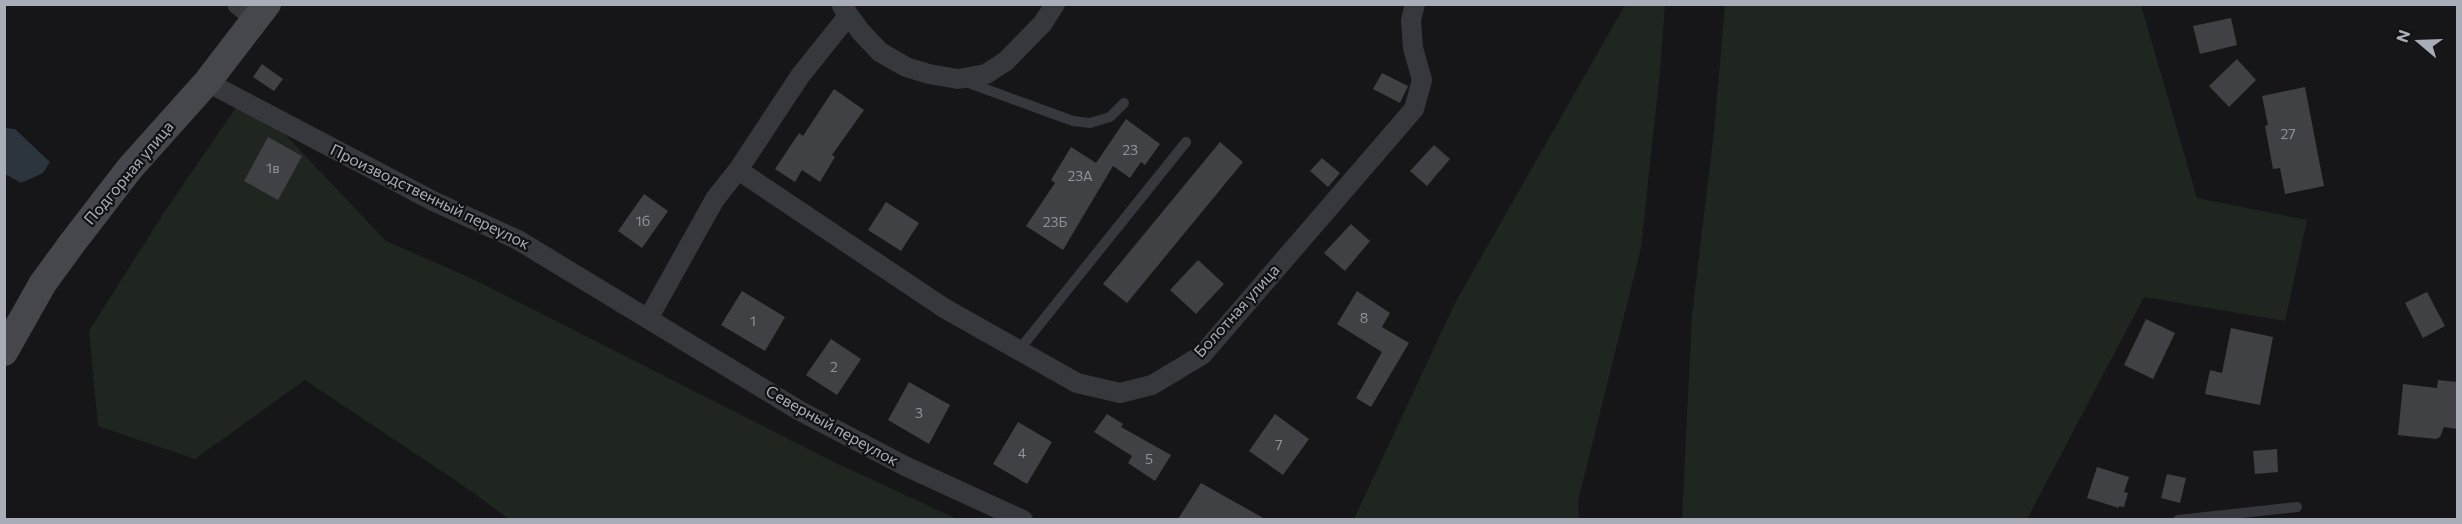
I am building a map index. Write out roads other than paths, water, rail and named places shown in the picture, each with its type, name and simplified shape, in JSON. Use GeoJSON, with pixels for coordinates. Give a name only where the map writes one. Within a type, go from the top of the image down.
{"type":"FeatureCollection","features":[{"type":"Feature","properties":{"kind":"street"},"geometry":{"type":"LineString","coordinates":[[648,320],[715,199],[738,170],[845,10],[880,52],[906,67],[958,79],[986,75],[1006,61],[1043,23],[1055,4]]}},
{"type":"Feature","properties":{"kind":"street","name":"Болотная улица"},"geometry":{"type":"LineString","coordinates":[[738,170],[944,308],[1077,383],[1120,393],[1152,385],[1202,355],[1414,109],[1422,80],[1413,48],[1411,20],[1415,4]]}},
{"type":"Feature","properties":{"kind":"street","name":"Подгорная улица"},"geometry":{"type":"LineString","coordinates":[[4,352],[43,283],[130,168],[207,82],[253,10]]}},
{"type":"Feature","properties":{"kind":"street","name":"Производственный переулок"},"geometry":{"type":"LineString","coordinates":[[207,82],[432,201],[518,240],[648,320]]}},
{"type":"Feature","properties":{"kind":"street","name":"Северный переулок"},"geometry":{"type":"LineString","coordinates":[[648,320],[800,411],[905,466],[1023,519]]}},
{"type":"Feature","properties":{"kind":"lane"},"geometry":{"type":"LineString","coordinates":[[958,79],[1073,121],[1090,123],[1110,117],[1124,103]]}},
{"type":"Feature","properties":{"kind":"lane"},"geometry":{"type":"LineString","coordinates":[[1019,350],[1186,142]]}},
{"type":"Feature","properties":{"kind":"lane"},"geometry":{"type":"LineString","coordinates":[[2178,519],[2297,507]]}}]}
